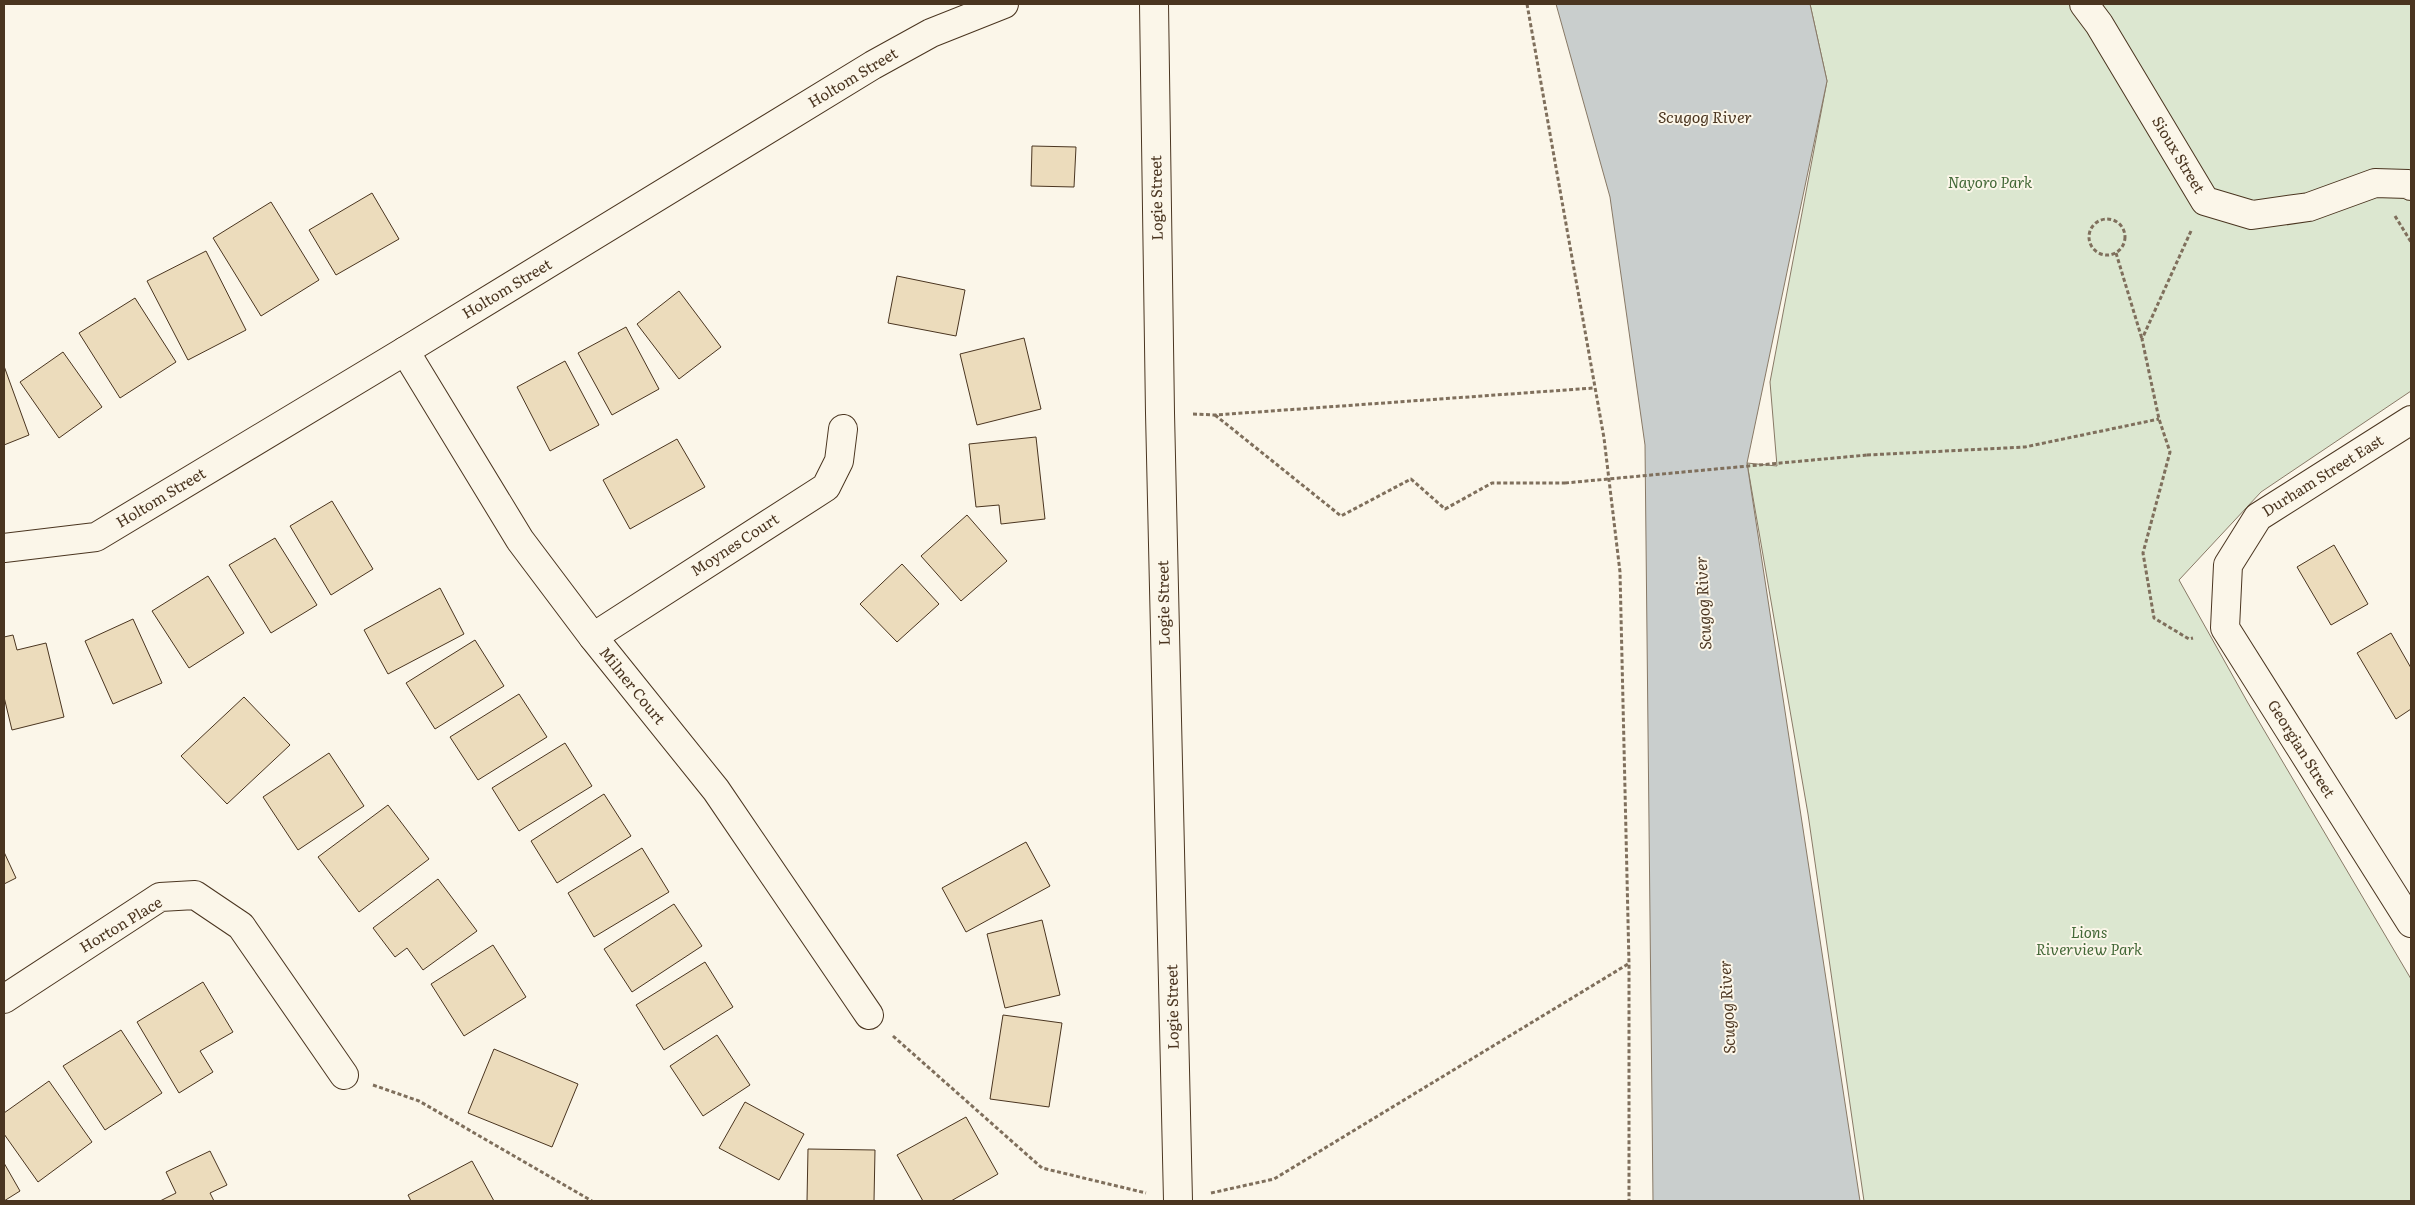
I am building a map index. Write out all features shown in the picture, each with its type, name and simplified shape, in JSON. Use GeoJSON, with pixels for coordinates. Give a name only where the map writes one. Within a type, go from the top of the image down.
{"type":"FeatureCollection","features":[{"type":"Feature","properties":{"kind":"street","name":"Holtom Street"},"geometry":{"type":"LineString","coordinates":[[4,548],[96,537],[873,65],[931,33],[1004,4]]}},
{"type":"Feature","properties":{"kind":"street","name":"Logie Street"},"geometry":{"type":"LineString","coordinates":[[1154,4],[1160,413],[1178,1201]]}},
{"type":"Feature","properties":{"kind":"street","name":"Sioux Street"},"geometry":{"type":"LineString","coordinates":[[2084,4],[2099,24],[2205,201],[2252,216],[2309,206],[2375,183],[2408,184],[2411,186]]}},
{"type":"Feature","properties":{"kind":"street","name":"Milner Court"},"geometry":{"type":"LineString","coordinates":[[405,351],[520,540],[593,637],[716,790],[869,1015]]}},
{"type":"Feature","properties":{"kind":"street","name":"Durham Street East"},"geometry":{"type":"LineString","coordinates":[[2225,628],[2228,565],[2258,517],[2411,420]]}},
{"type":"Feature","properties":{"kind":"street","name":"Moynes Court"},"geometry":{"type":"LineString","coordinates":[[593,637],[826,486],[839,461],[844,429]]}},
{"type":"Feature","properties":{"kind":"street","name":"Georgian Street"},"geometry":{"type":"LineString","coordinates":[[2225,628],[2411,923]]}},
{"type":"Feature","properties":{"kind":"street","name":"Horton Place"},"geometry":{"type":"LineString","coordinates":[[4,999],[160,897],[195,895],[241,926],[344,1075]]}},
{"type":"Feature","properties":{"kind":"path"},"geometry":{"type":"LineString","coordinates":[[1527,4],[1604,438],[1620,572],[1628,964],[1629,1201]]}},
{"type":"Feature","properties":{"kind":"path"},"geometry":{"type":"LineString","coordinates":[[2142,339],[2205,201]]}},
{"type":"Feature","properties":{"kind":"path"},"geometry":{"type":"LineString","coordinates":[[2393,214],[2411,242]]}},
{"type":"Feature","properties":{"kind":"path"},"geometry":{"type":"LineString","coordinates":[[2113,219],[2123,226],[2126,238],[2121,250],[2116,253],[2104,255],[2090,244],[2089,233],[2092,227],[2101,220],[2113,219]]}},
{"type":"Feature","properties":{"kind":"path"},"geometry":{"type":"LineString","coordinates":[[2116,253],[2142,339],[2159,419],[2170,452],[2143,553],[2154,618],[2189,640],[2225,628]]}},
{"type":"Feature","properties":{"kind":"path"},"geometry":{"type":"LineString","coordinates":[[1594,388],[1215,416],[1341,516],[1411,480],[1445,509],[1492,483],[1565,484],[1867,455],[2025,447],[2159,419]]}},
{"type":"Feature","properties":{"kind":"path"},"geometry":{"type":"LineString","coordinates":[[869,1015],[1042,1168],[1178,1201],[1274,1178],[1628,964]]}},
{"type":"Feature","properties":{"kind":"path"},"geometry":{"type":"LineString","coordinates":[[344,1075],[420,1102],[592,1201]]}},
{"type":"Feature","properties":{"kind":"green space","name":"Lions Riverview Park"},"geometry":{"type":"Polygon","coordinates":[[[1810,4],[2411,4],[2411,391],[2261,492],[2179,580],[2248,703],[2411,979],[2411,1201],[1864,1201],[1808,814],[1747,463],[1777,466],[1770,382],[1827,81],[1810,4]]]}},
{"type":"Feature","properties":{"kind":"water","name":"Scugog River"},"geometry":{"type":"Polygon","coordinates":[[[1556,4],[1810,4],[1827,81],[1747,463],[1860,1201],[1653,1201],[1645,445],[1610,197],[1556,4]]]}},
{"type":"Feature","properties":{"kind":"building"},"geometry":{"type":"Polygon","coordinates":[[[1032,146],[1076,147],[1074,187],[1031,186],[1032,146]]]}},
{"type":"Feature","properties":{"kind":"building"},"geometry":{"type":"Polygon","coordinates":[[[372,193],[399,239],[336,275],[309,230],[372,193]]]}},
{"type":"Feature","properties":{"kind":"building"},"geometry":{"type":"Polygon","coordinates":[[[271,202],[319,280],[261,316],[213,238],[271,202]]]}},
{"type":"Feature","properties":{"kind":"building"},"geometry":{"type":"Polygon","coordinates":[[[206,251],[246,330],[188,360],[147,281],[206,251]]]}},
{"type":"Feature","properties":{"kind":"building"},"geometry":{"type":"Polygon","coordinates":[[[897,276],[965,290],[956,336],[888,323],[897,276]]]}},
{"type":"Feature","properties":{"kind":"building"},"geometry":{"type":"Polygon","coordinates":[[[679,291],[721,347],[679,379],[637,324],[679,291]]]}},
{"type":"Feature","properties":{"kind":"building"},"geometry":{"type":"Polygon","coordinates":[[[135,298],[176,362],[120,398],[79,333],[135,298]]]}},
{"type":"Feature","properties":{"kind":"building"},"geometry":{"type":"Polygon","coordinates":[[[626,327],[659,389],[612,415],[578,353],[626,327]]]}},
{"type":"Feature","properties":{"kind":"building"},"geometry":{"type":"Polygon","coordinates":[[[1024,338],[1041,409],[977,425],[960,354],[1024,338]]]}},
{"type":"Feature","properties":{"kind":"building"},"geometry":{"type":"Polygon","coordinates":[[[63,352],[102,407],[59,438],[20,382],[63,352]]]}},
{"type":"Feature","properties":{"kind":"building"},"geometry":{"type":"Polygon","coordinates":[[[565,361],[599,425],[550,451],[517,387],[565,361]]]}},
{"type":"Feature","properties":{"kind":"building"},"geometry":{"type":"Polygon","coordinates":[[[4,366],[29,435],[4,445],[4,366]]]}},
{"type":"Feature","properties":{"kind":"building"},"geometry":{"type":"Polygon","coordinates":[[[1036,437],[1045,519],[1001,524],[999,505],[976,507],[969,444],[1036,437]]]}},
{"type":"Feature","properties":{"kind":"building"},"geometry":{"type":"Polygon","coordinates":[[[677,439],[705,487],[630,529],[603,480],[677,439]]]}},
{"type":"Feature","properties":{"kind":"building"},"geometry":{"type":"Polygon","coordinates":[[[332,501],[373,569],[331,595],[290,526],[332,501]]]}},
{"type":"Feature","properties":{"kind":"building"},"geometry":{"type":"Polygon","coordinates":[[[967,515],[1007,561],[961,601],[921,556],[967,515]]]}},
{"type":"Feature","properties":{"kind":"building"},"geometry":{"type":"Polygon","coordinates":[[[275,538],[317,605],[271,633],[229,565],[275,538]]]}},
{"type":"Feature","properties":{"kind":"building"},"geometry":{"type":"Polygon","coordinates":[[[2334,545],[2368,604],[2331,625],[2297,567],[2334,545]]]}},
{"type":"Feature","properties":{"kind":"building"},"geometry":{"type":"Polygon","coordinates":[[[902,564],[939,604],[897,642],[860,604],[902,564]]]}},
{"type":"Feature","properties":{"kind":"building"},"geometry":{"type":"Polygon","coordinates":[[[208,576],[244,633],[189,668],[152,611],[208,576]]]}},
{"type":"Feature","properties":{"kind":"building"},"geometry":{"type":"Polygon","coordinates":[[[440,588],[464,634],[388,674],[364,630],[440,588]]]}},
{"type":"Feature","properties":{"kind":"building"},"geometry":{"type":"Polygon","coordinates":[[[133,619],[162,683],[113,704],[85,641],[133,619]]]}},
{"type":"Feature","properties":{"kind":"building"},"geometry":{"type":"Polygon","coordinates":[[[2391,633],[2411,668],[2411,709],[2396,719],[2357,653],[2391,633]]]}},
{"type":"Feature","properties":{"kind":"building"},"geometry":{"type":"Polygon","coordinates":[[[13,635],[17,650],[46,643],[64,717],[12,730],[4,697],[4,637],[13,635]]]}},
{"type":"Feature","properties":{"kind":"building"},"geometry":{"type":"Polygon","coordinates":[[[475,640],[504,686],[435,729],[406,683],[475,640]]]}},
{"type":"Feature","properties":{"kind":"building"},"geometry":{"type":"Polygon","coordinates":[[[519,694],[547,737],[478,780],[450,737],[519,694]]]}},
{"type":"Feature","properties":{"kind":"building"},"geometry":{"type":"Polygon","coordinates":[[[244,697],[290,745],[227,804],[181,756],[244,697]]]}},
{"type":"Feature","properties":{"kind":"building"},"geometry":{"type":"Polygon","coordinates":[[[565,743],[592,786],[519,831],[492,788],[565,743]]]}},
{"type":"Feature","properties":{"kind":"building"},"geometry":{"type":"Polygon","coordinates":[[[329,753],[364,806],[298,850],[263,797],[329,753]]]}},
{"type":"Feature","properties":{"kind":"building"},"geometry":{"type":"Polygon","coordinates":[[[604,794],[631,836],[557,883],[531,841],[604,794]]]}},
{"type":"Feature","properties":{"kind":"building"},"geometry":{"type":"Polygon","coordinates":[[[388,805],[429,859],[359,912],[318,857],[388,805]]]}},
{"type":"Feature","properties":{"kind":"building"},"geometry":{"type":"Polygon","coordinates":[[[1026,842],[1050,886],[966,932],[942,888],[1026,842]]]}},
{"type":"Feature","properties":{"kind":"building"},"geometry":{"type":"Polygon","coordinates":[[[642,848],[669,892],[594,937],[568,893],[642,848]]]}},
{"type":"Feature","properties":{"kind":"building"},"geometry":{"type":"Polygon","coordinates":[[[4,852],[16,878],[4,884],[4,852]]]}},
{"type":"Feature","properties":{"kind":"building"},"geometry":{"type":"Polygon","coordinates":[[[438,879],[477,931],[423,970],[407,948],[395,957],[373,928],[438,879]]]}},
{"type":"Feature","properties":{"kind":"building"},"geometry":{"type":"Polygon","coordinates":[[[674,904],[702,946],[632,992],[604,949],[674,904]]]}},
{"type":"Feature","properties":{"kind":"building"},"geometry":{"type":"Polygon","coordinates":[[[1042,920],[1060,995],[1005,1008],[987,934],[1042,920]]]}},
{"type":"Feature","properties":{"kind":"building"},"geometry":{"type":"Polygon","coordinates":[[[493,945],[526,997],[464,1036],[431,984],[493,945]]]}},
{"type":"Feature","properties":{"kind":"building"},"geometry":{"type":"Polygon","coordinates":[[[705,962],[733,1007],[664,1050],[636,1005],[705,962]]]}},
{"type":"Feature","properties":{"kind":"building"},"geometry":{"type":"Polygon","coordinates":[[[203,982],[233,1032],[200,1051],[213,1072],[179,1093],[137,1022],[203,982]]]}},
{"type":"Feature","properties":{"kind":"building"},"geometry":{"type":"Polygon","coordinates":[[[1003,1015],[1062,1023],[1049,1107],[990,1099],[1003,1015]]]}},
{"type":"Feature","properties":{"kind":"building"},"geometry":{"type":"Polygon","coordinates":[[[121,1030],[162,1093],[105,1130],[63,1066],[121,1030]]]}},
{"type":"Feature","properties":{"kind":"building"},"geometry":{"type":"Polygon","coordinates":[[[717,1035],[750,1085],[703,1116],[670,1066],[717,1035]]]}},
{"type":"Feature","properties":{"kind":"building"},"geometry":{"type":"Polygon","coordinates":[[[494,1049],[578,1084],[552,1147],[468,1113],[494,1049]]]}},
{"type":"Feature","properties":{"kind":"building"},"geometry":{"type":"Polygon","coordinates":[[[49,1081],[92,1142],[38,1182],[4,1134],[4,1113],[49,1081]]]}},
{"type":"Feature","properties":{"kind":"building"},"geometry":{"type":"Polygon","coordinates":[[[745,1102],[804,1134],[779,1180],[719,1148],[745,1102]]]}},
{"type":"Feature","properties":{"kind":"building"},"geometry":{"type":"Polygon","coordinates":[[[966,1117],[998,1174],[951,1201],[923,1201],[897,1155],[966,1117]]]}},
{"type":"Feature","properties":{"kind":"building"},"geometry":{"type":"Polygon","coordinates":[[[808,1149],[875,1150],[874,1201],[807,1201],[808,1149]]]}},
{"type":"Feature","properties":{"kind":"building"},"geometry":{"type":"Polygon","coordinates":[[[210,1151],[227,1185],[210,1193],[214,1201],[160,1201],[176,1193],[166,1172],[210,1151]]]}},
{"type":"Feature","properties":{"kind":"building"},"geometry":{"type":"Polygon","coordinates":[[[472,1161],[494,1201],[411,1201],[408,1195],[472,1161]]]}},
{"type":"Feature","properties":{"kind":"building"},"geometry":{"type":"Polygon","coordinates":[[[4,1163],[20,1191],[4,1201],[4,1163]]]}},
{"type":"Feature","properties":{"kind":"park label","name":"Nayoro Park"},"geometry":{"type":"Point","coordinates":[1990,183]}}]}
